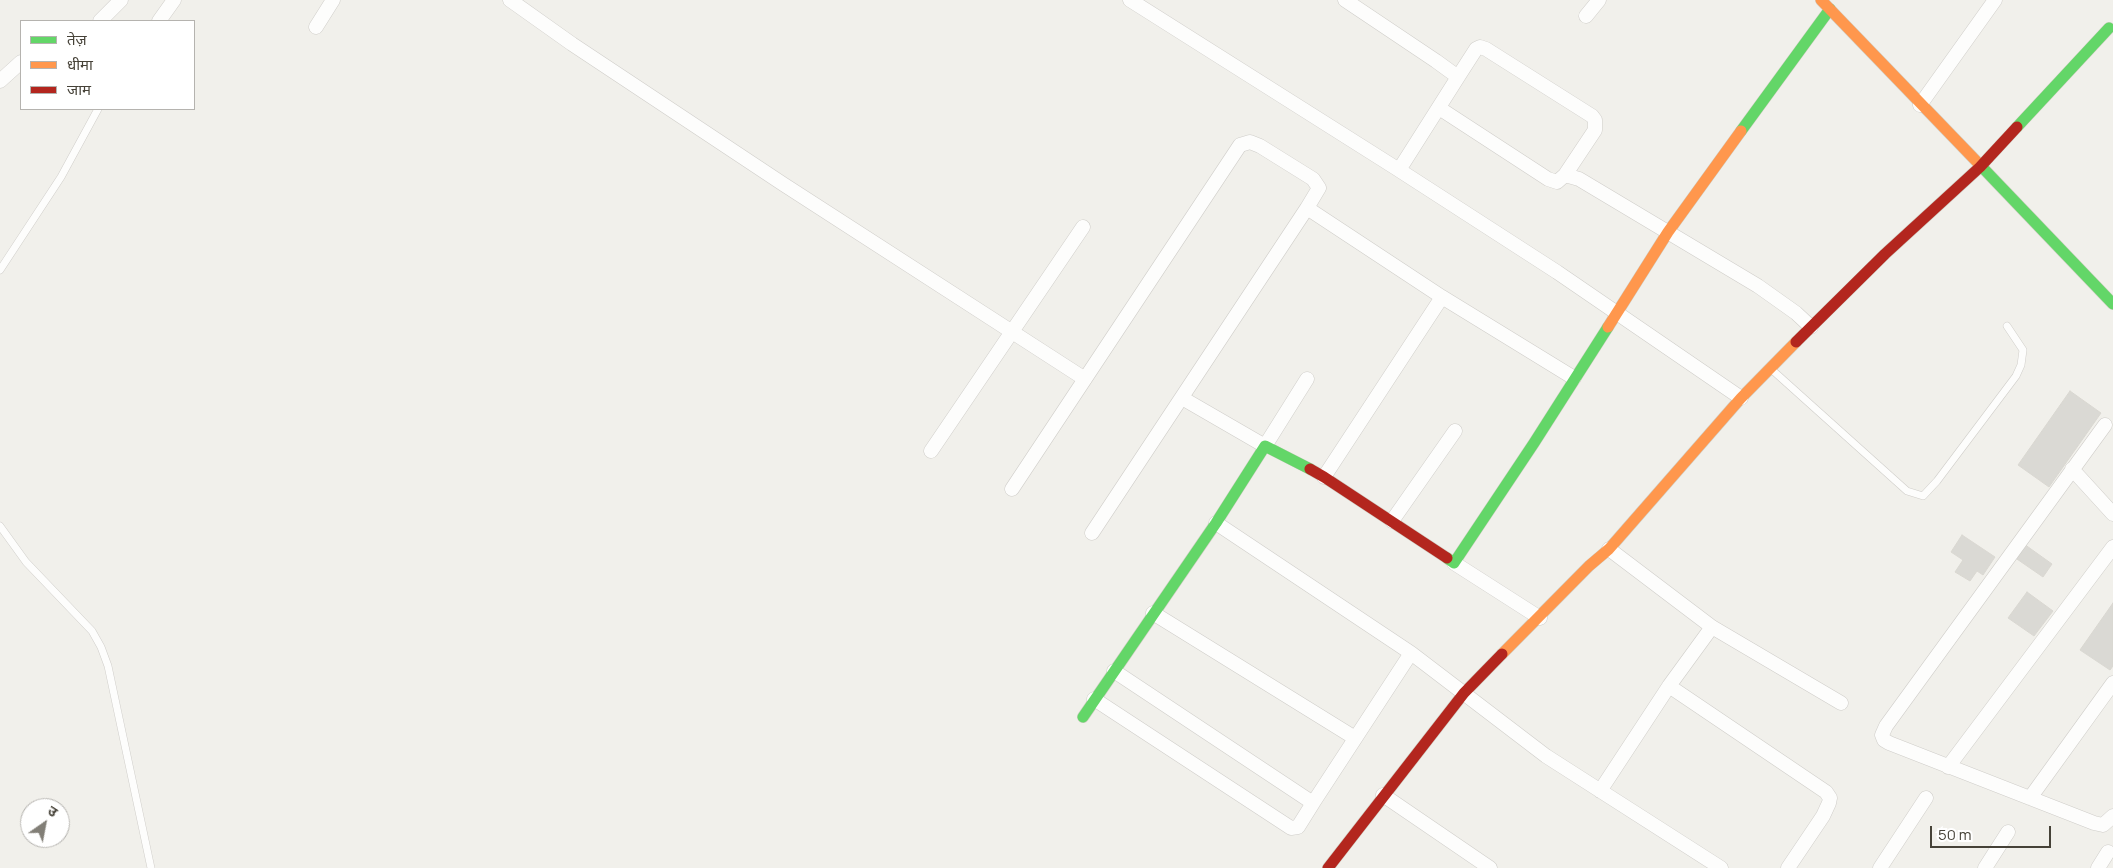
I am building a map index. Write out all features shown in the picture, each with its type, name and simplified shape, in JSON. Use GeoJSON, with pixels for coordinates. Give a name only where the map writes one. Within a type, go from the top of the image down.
{"type":"FeatureCollection","features":[{"type":"Feature","properties":{"kind":"street"},"geometry":{"type":"LineString","coordinates":[[101,20],[121,0]]}},
{"type":"Feature","properties":{"kind":"street"},"geometry":{"type":"LineString","coordinates":[[160,20],[174,0]]}},
{"type":"Feature","properties":{"kind":"street"},"geometry":{"type":"LineString","coordinates":[[316,27],[333,0]]}},
{"type":"Feature","properties":{"kind":"street"},"geometry":{"type":"LineString","coordinates":[[510,0],[572,44],[1011,333],[1085,379]]}},
{"type":"Feature","properties":{"kind":"street"},"geometry":{"type":"LineString","coordinates":[[1130,0],[1399,170],[1617,312],[1741,398]]}},
{"type":"Feature","properties":{"kind":"street"},"geometry":{"type":"LineString","coordinates":[[1345,0],[1436,60],[1458,77]]}},
{"type":"Feature","properties":{"kind":"street"},"geometry":{"type":"LineString","coordinates":[[1586,16],[1599,0]]}},
{"type":"Feature","properties":{"kind":"street"},"geometry":{"type":"LineString","coordinates":[[1821,0],[2113,304]]}},
{"type":"Feature","properties":{"kind":"street"},"geometry":{"type":"LineString","coordinates":[[1920,105],[1995,0]]}},
{"type":"Feature","properties":{"kind":"street"},"geometry":{"type":"LineString","coordinates":[[1454,563],[1534,443],[1668,232],[1830,9]]}},
{"type":"Feature","properties":{"kind":"street"},"geometry":{"type":"LineString","coordinates":[[1328,868],[1464,693],[1540,618],[1589,566],[1609,549],[1741,398],[1770,368],[1885,254],[1980,167],[2109,28]]}},
{"type":"Feature","properties":{"kind":"street"},"geometry":{"type":"LineString","coordinates":[[1399,170],[1476,49],[1480,47],[1592,116],[1595,130],[1565,175],[1556,182],[1548,180],[1439,108]]}},
{"type":"Feature","properties":{"kind":"street"},"geometry":{"type":"LineString","coordinates":[[0,81],[20,63]]}},
{"type":"Feature","properties":{"kind":"street"},"geometry":{"type":"LineString","coordinates":[[1012,489],[1240,145],[1250,142],[1260,146],[1313,179],[1319,188],[1092,533]]}},
{"type":"Feature","properties":{"kind":"street"},"geometry":{"type":"LineString","coordinates":[[1565,175],[1579,179],[1758,286],[1796,312],[1811,326]]}},
{"type":"Feature","properties":{"kind":"street"},"geometry":{"type":"LineString","coordinates":[[1307,208],[1442,297],[1574,378]]}},
{"type":"Feature","properties":{"kind":"street"},"geometry":{"type":"LineString","coordinates":[[931,451],[1083,227]]}},
{"type":"Feature","properties":{"kind":"street"},"geometry":{"type":"LineString","coordinates":[[1324,477],[1442,297]]}},
{"type":"Feature","properties":{"kind":"street"},"geometry":{"type":"LineString","coordinates":[[1083,717],[1216,523],[1307,380]]}},
{"type":"Feature","properties":{"kind":"street"},"geometry":{"type":"LineString","coordinates":[[1182,398],[1265,446],[1324,477],[1540,618]]}},
{"type":"Feature","properties":{"kind":"street"},"geometry":{"type":"LineString","coordinates":[[2105,425],[1883,730],[1884,740],[1889,744],[2094,824],[2103,825],[2113,816]]}},
{"type":"Feature","properties":{"kind":"street"},"geometry":{"type":"LineString","coordinates":[[1392,521],[1455,431]]}},
{"type":"Feature","properties":{"kind":"street"},"geometry":{"type":"LineString","coordinates":[[2072,469],[2113,514]]}},
{"type":"Feature","properties":{"kind":"street"},"geometry":{"type":"LineString","coordinates":[[1216,523],[1410,653],[1546,756],[1721,868]]}},
{"type":"Feature","properties":{"kind":"street"},"geometry":{"type":"LineString","coordinates":[[1948,767],[2113,547]]}},
{"type":"Feature","properties":{"kind":"street"},"geometry":{"type":"LineString","coordinates":[[1609,549],[1712,627],[1841,703]]}},
{"type":"Feature","properties":{"kind":"street"},"geometry":{"type":"LineString","coordinates":[[1153,613],[1355,738]]}},
{"type":"Feature","properties":{"kind":"street"},"geometry":{"type":"LineString","coordinates":[[1600,791],[1669,686],[1712,627]]}},
{"type":"Feature","properties":{"kind":"street"},"geometry":{"type":"LineString","coordinates":[[1094,700],[1291,828],[1298,827],[1410,653]]}},
{"type":"Feature","properties":{"kind":"street"},"geometry":{"type":"LineString","coordinates":[[1114,671],[1313,803]]}},
{"type":"Feature","properties":{"kind":"street"},"geometry":{"type":"LineString","coordinates":[[2030,798],[2113,683]]}},
{"type":"Feature","properties":{"kind":"street"},"geometry":{"type":"LineString","coordinates":[[1669,686],[1826,792],[1830,798],[1829,803],[1788,868]]}},
{"type":"Feature","properties":{"kind":"street"},"geometry":{"type":"LineString","coordinates":[[1383,795],[1490,868]]}},
{"type":"Feature","properties":{"kind":"street"},"geometry":{"type":"LineString","coordinates":[[1880,868],[1926,798]]}},
{"type":"Feature","properties":{"kind":"street"},"geometry":{"type":"LineString","coordinates":[[1985,868],[2008,832]]}},
{"type":"Feature","properties":{"kind":"street"},"geometry":{"type":"LineString","coordinates":[[2098,868],[2108,852]]}},
{"type":"Feature","properties":{"kind":"lane"},"geometry":{"type":"LineString","coordinates":[[0,270],[61,177],[97,110]]}},
{"type":"Feature","properties":{"kind":"lane"},"geometry":{"type":"LineString","coordinates":[[1770,368],[1908,491],[1923,496],[1937,481],[2016,376],[2022,365],[2023,350],[2007,326]]}},
{"type":"Feature","properties":{"kind":"lane"},"geometry":{"type":"LineString","coordinates":[[0,526],[26,562],[92,630],[101,647],[108,666],[151,868]]}},
{"type":"Feature","properties":{"kind":"building"},"geometry":{"type":"Polygon","coordinates":[[[2070,391],[2101,413],[2049,487],[2018,465],[2070,391]]]}},
{"type":"Feature","properties":{"kind":"building"},"geometry":{"type":"Polygon","coordinates":[[[1962,535],[1995,557],[1983,575],[1977,571],[1970,581],[1955,572],[1963,560],[1951,552],[1962,535]]]}},
{"type":"Feature","properties":{"kind":"building"},"geometry":{"type":"Polygon","coordinates":[[[2024,544],[2052,564],[2043,577],[2014,557],[2024,544]]]}},
{"type":"Feature","properties":{"kind":"building"},"geometry":{"type":"Polygon","coordinates":[[[2027,592],[2053,611],[2034,636],[2008,618],[2027,592]]]}},
{"type":"Feature","properties":{"kind":"building"},"geometry":{"type":"Polygon","coordinates":[[[2113,603],[2113,666],[2110,670],[2080,650],[2113,603]]]}},
{"type":"Feature","properties":{"kind":"traffic: fast"},"geometry":{"type":"LineString","coordinates":[[1741,131],[1830,9]]}},
{"type":"Feature","properties":{"kind":"traffic: fast"},"geometry":{"type":"LineString","coordinates":[[2017,127],[2109,28]]}},
{"type":"Feature","properties":{"kind":"traffic: fast"},"geometry":{"type":"LineString","coordinates":[[1981,166],[2113,304]]}},
{"type":"Feature","properties":{"kind":"traffic: fast"},"geometry":{"type":"LineString","coordinates":[[1447,558],[1454,563],[1608,327]]}},
{"type":"Feature","properties":{"kind":"traffic: fast"},"geometry":{"type":"LineString","coordinates":[[1083,717],[1216,523],[1265,446],[1310,469]]}},
{"type":"Feature","properties":{"kind":"traffic: slow"},"geometry":{"type":"LineString","coordinates":[[1821,0],[1981,166]]}},
{"type":"Feature","properties":{"kind":"traffic: slow"},"geometry":{"type":"LineString","coordinates":[[1608,327],[1668,232],[1741,131]]}},
{"type":"Feature","properties":{"kind":"traffic: slow"},"geometry":{"type":"LineString","coordinates":[[1502,654],[1589,566],[1609,549],[1741,398],[1796,342]]}},
{"type":"Feature","properties":{"kind":"traffic: jam"},"geometry":{"type":"LineString","coordinates":[[1796,342],[1885,254],[1980,167],[2017,127]]}},
{"type":"Feature","properties":{"kind":"traffic: jam"},"geometry":{"type":"LineString","coordinates":[[1310,469],[1447,558]]}},
{"type":"Feature","properties":{"kind":"traffic: jam"},"geometry":{"type":"LineString","coordinates":[[1328,868],[1464,693],[1502,654]]}}]}
